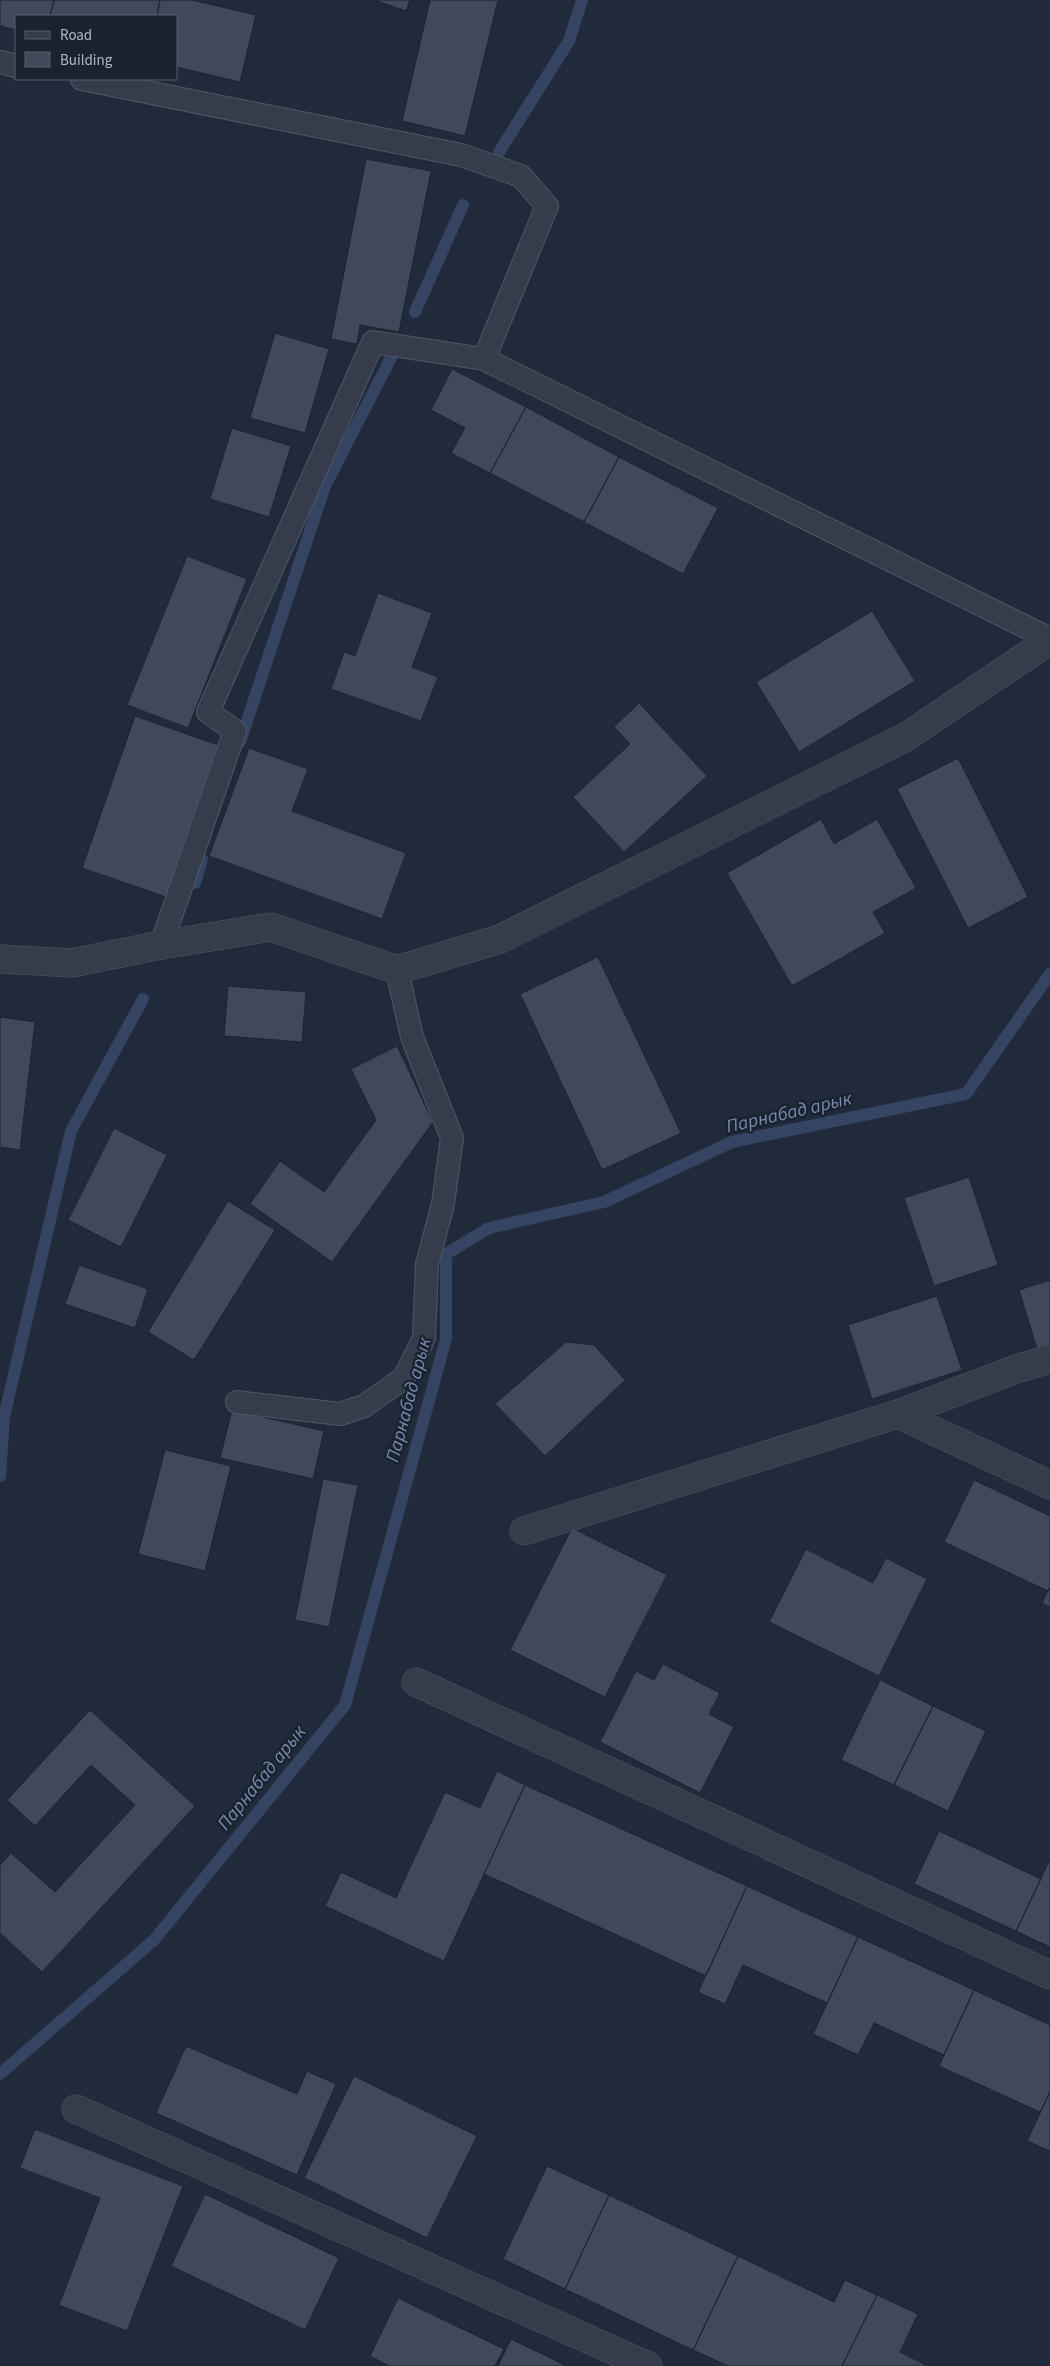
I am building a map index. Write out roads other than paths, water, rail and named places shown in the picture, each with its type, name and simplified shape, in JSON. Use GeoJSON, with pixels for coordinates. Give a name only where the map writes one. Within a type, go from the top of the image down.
{"type":"FeatureCollection","features":[{"type":"Feature","properties":{"kind":"street"},"geometry":{"type":"LineString","coordinates":[[0,960],[72,963],[161,945],[271,927],[397,970],[500,939],[906,737],[1050,639]]}},
{"type":"Feature","properties":{"kind":"street"},"geometry":{"type":"LineString","coordinates":[[524,1531],[898,1414],[1050,1359]]}},
{"type":"Feature","properties":{"kind":"street"},"geometry":{"type":"LineString","coordinates":[[898,1414],[1050,1485]]}},
{"type":"Feature","properties":{"kind":"street"},"geometry":{"type":"LineString","coordinates":[[416,1682],[1050,1975]]}},
{"type":"Feature","properties":{"kind":"street"},"geometry":{"type":"LineString","coordinates":[[76,2109],[648,2366]]}},
{"type":"Feature","properties":{"kind":"lane"},"geometry":{"type":"LineString","coordinates":[[0,62],[15,66]]}},
{"type":"Feature","properties":{"kind":"lane"},"geometry":{"type":"LineString","coordinates":[[87,80],[461,155],[521,176],[547,206],[484,359]]}},
{"type":"Feature","properties":{"kind":"lane"},"geometry":{"type":"LineString","coordinates":[[161,945],[235,731],[208,712],[374,342],[484,359],[1050,639]]}},
{"type":"Feature","properties":{"kind":"lane"},"geometry":{"type":"LineString","coordinates":[[237,1402],[340,1414],[364,1406],[404,1378],[424,1338],[427,1264],[443,1204],[452,1138],[412,1038],[397,970]]}},
{"type":"Feature","properties":{"kind":"waterway"},"geometry":{"type":"LineString","coordinates":[[499,152],[569,41],[582,0]]}},
{"type":"Feature","properties":{"kind":"waterway"},"geometry":{"type":"LineString","coordinates":[[415,312],[463,205]]}},
{"type":"Feature","properties":{"kind":"waterway"},"geometry":{"type":"LineString","coordinates":[[240,742],[325,486],[394,352]]}},
{"type":"Feature","properties":{"kind":"waterway"},"geometry":{"type":"LineString","coordinates":[[195,883],[202,859]]}},
{"type":"Feature","properties":{"kind":"waterway","name":"Парнабад арык"},"geometry":{"type":"LineString","coordinates":[[0,2074],[154,1940],[345,1705],[446,1339],[446,1254],[489,1228],[604,1202],[732,1142],[966,1094],[1050,974]]}},
{"type":"Feature","properties":{"kind":"waterway"},"geometry":{"type":"LineString","coordinates":[[0,1476],[4,1417],[71,1131],[143,999]]}}]}
